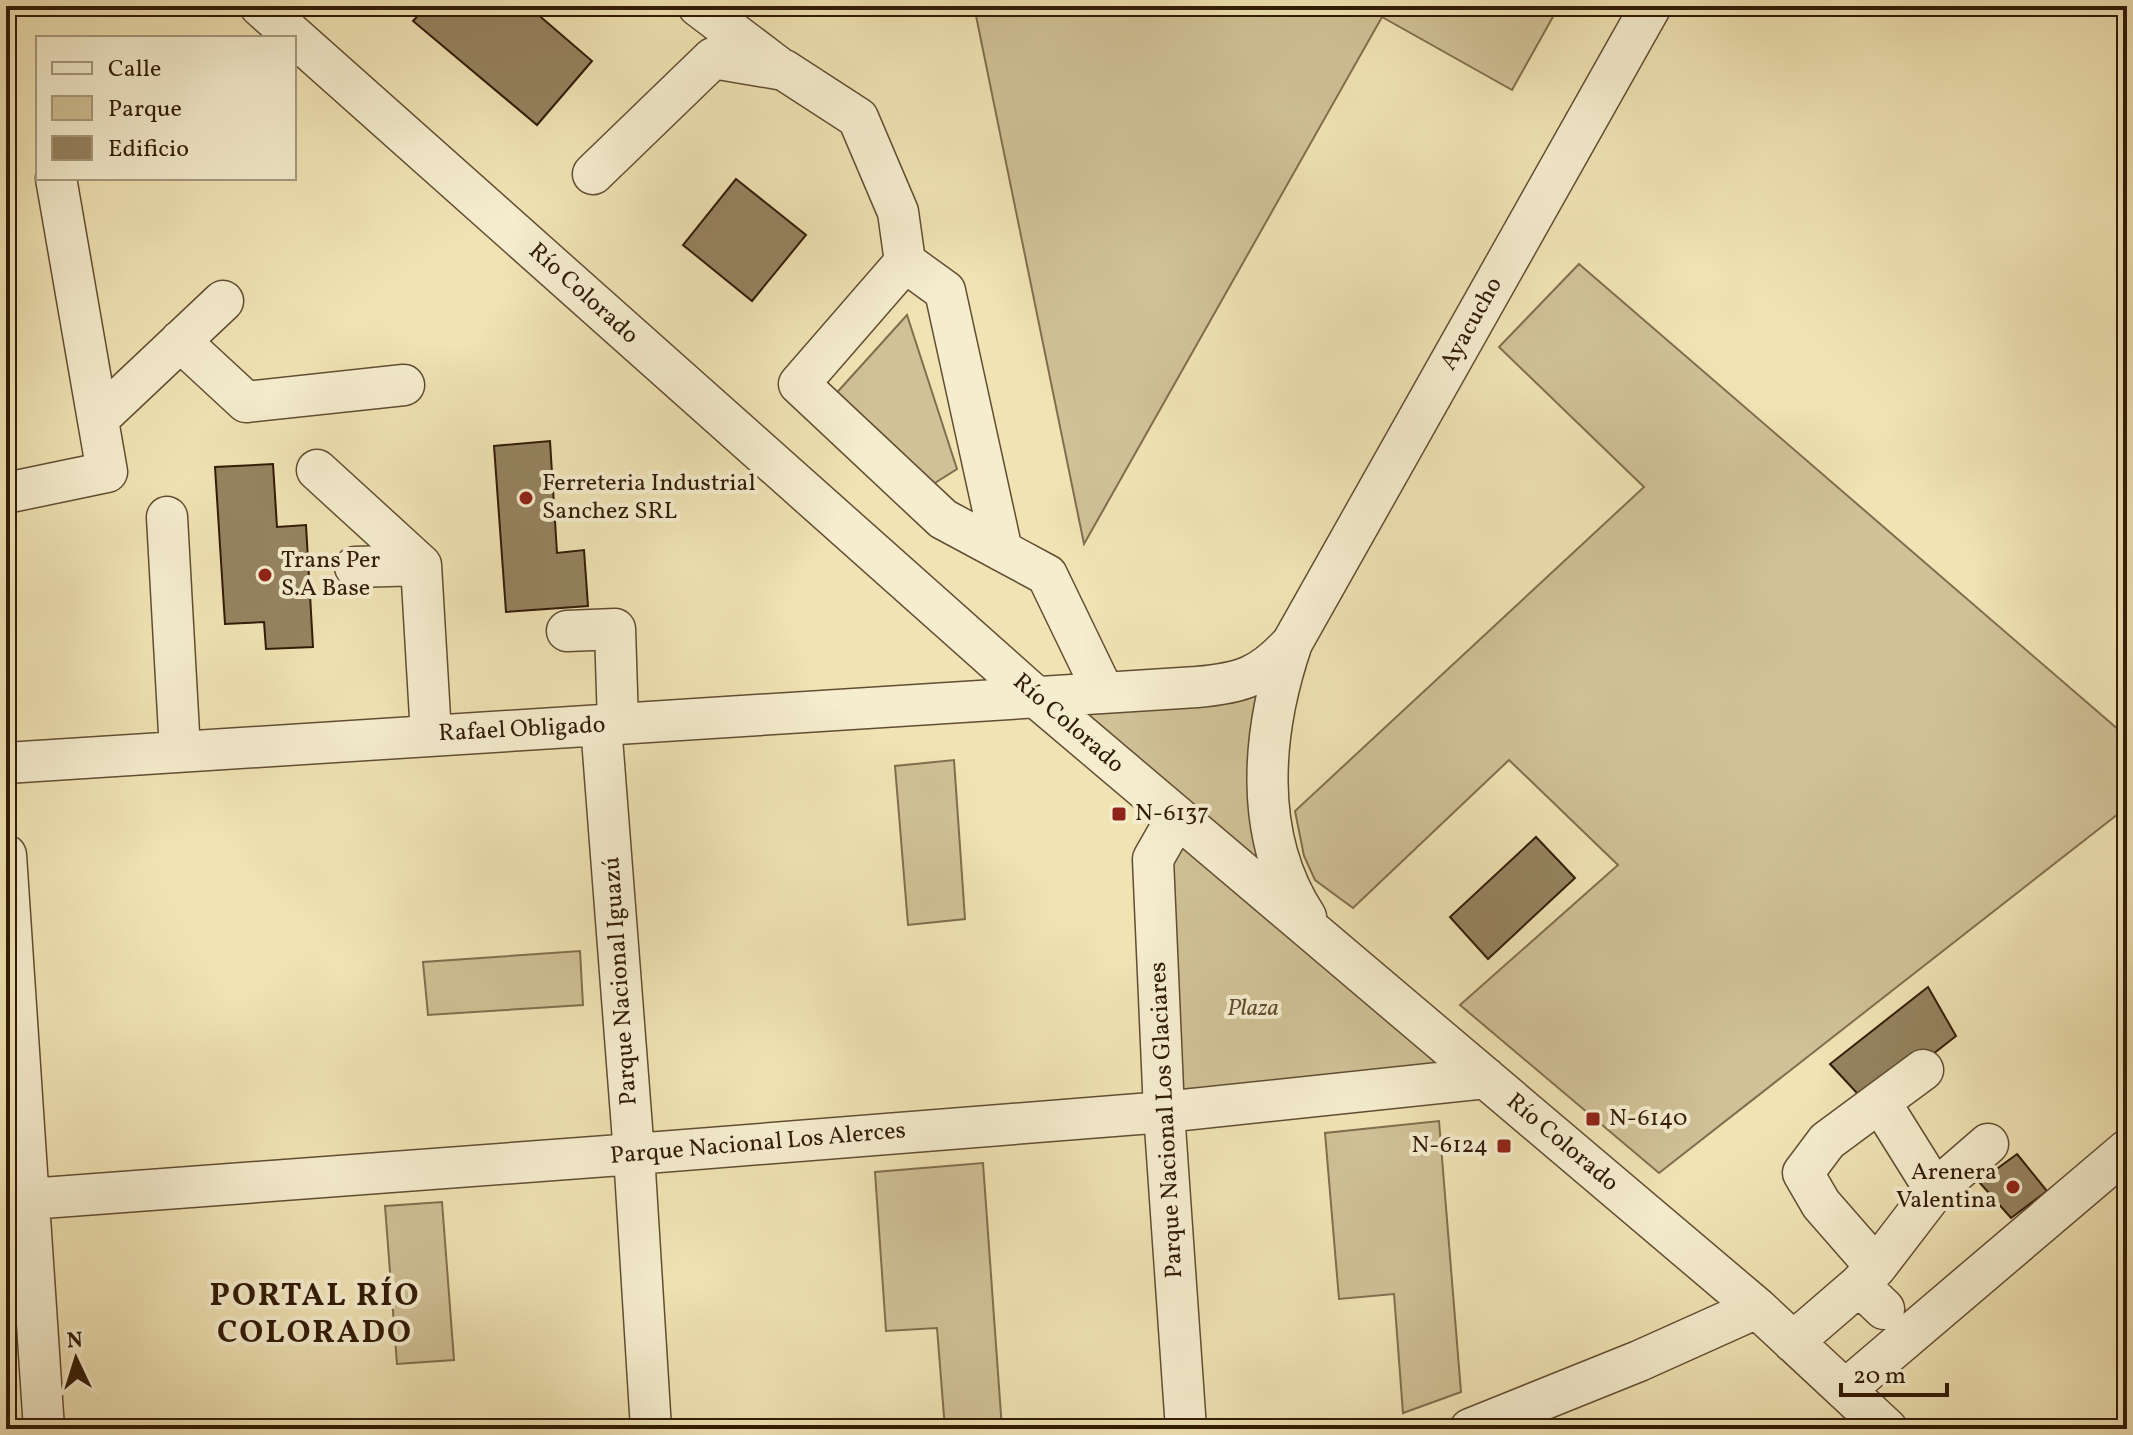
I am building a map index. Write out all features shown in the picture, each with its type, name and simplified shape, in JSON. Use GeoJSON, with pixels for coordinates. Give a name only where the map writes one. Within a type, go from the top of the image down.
{"type":"FeatureCollection","features":[{"type":"Feature","properties":{"kind":"street","name":"Río Colorado"},"geometry":{"type":"LineString","coordinates":[[260,6],[294,36]]}},
{"type":"Feature","properties":{"kind":"street"},"geometry":{"type":"LineString","coordinates":[[698,6],[784,70],[858,118],[898,212],[905,262],[945,291],[1002,551]]}},
{"type":"Feature","properties":{"kind":"street","name":"Ayacucho"},"geometry":{"type":"LineString","coordinates":[[1319,937],[1297,902],[1283,871],[1269,805],[1269,739],[1282,672],[1292,643],[1651,6]]}},
{"type":"Feature","properties":{"kind":"street","name":"Río Colorado"},"geometry":{"type":"LineString","coordinates":[[296,38],[1037,698],[1757,1308],[1887,1429]]}},
{"type":"Feature","properties":{"kind":"street"},"geometry":{"type":"LineString","coordinates":[[593,174],[713,58],[784,70]]}},
{"type":"Feature","properties":{"kind":"street"},"geometry":{"type":"LineString","coordinates":[[6,493],[107,472],[56,180]]}},
{"type":"Feature","properties":{"kind":"street"},"geometry":{"type":"LineString","coordinates":[[905,262],[799,384],[943,519],[1047,575],[1104,693]]}},
{"type":"Feature","properties":{"kind":"street"},"geometry":{"type":"LineString","coordinates":[[98,419],[223,301]]}},
{"type":"Feature","properties":{"kind":"street"},"geometry":{"type":"LineString","coordinates":[[180,341],[246,402],[404,385]]}},
{"type":"Feature","properties":{"kind":"street"},"geometry":{"type":"LineString","coordinates":[[317,470],[421,565],[431,735]]}},
{"type":"Feature","properties":{"kind":"street"},"geometry":{"type":"LineString","coordinates":[[167,517],[180,751]]}},
{"type":"Feature","properties":{"kind":"street"},"geometry":{"type":"LineString","coordinates":[[355,567],[421,565]]}},
{"type":"Feature","properties":{"kind":"street","name":"Parque Nacional Iguazú"},"geometry":{"type":"LineString","coordinates":[[567,631],[615,629],[610,724],[651,1429]]}},
{"type":"Feature","properties":{"kind":"street","name":"Ayacucho"},"geometry":{"type":"LineString","coordinates":[[1037,698],[1197,687],[1240,680],[1261,672],[1292,643]]}},
{"type":"Feature","properties":{"kind":"street","name":"Rafael Obligado"},"geometry":{"type":"LineString","coordinates":[[6,763],[1037,698]]}},
{"type":"Feature","properties":{"kind":"street","name":"Parque Nacional Los Glaciares"},"geometry":{"type":"LineString","coordinates":[[1177,817],[1153,859],[1164,1112],[1186,1429]]}},
{"type":"Feature","properties":{"kind":"street"},"geometry":{"type":"LineString","coordinates":[[6,855],[44,1429]]}},
{"type":"Feature","properties":{"kind":"street"},"geometry":{"type":"LineString","coordinates":[[1873,1287],[1803,1173],[1827,1141],[1923,1070]]}},
{"type":"Feature","properties":{"kind":"street","name":"Parque Nacional Los Alerces"},"geometry":{"type":"LineString","coordinates":[[29,1199],[1164,1112],[1486,1078]]}},
{"type":"Feature","properties":{"kind":"street"},"geometry":{"type":"LineString","coordinates":[[1880,1102],[1935,1190]]}},
{"type":"Feature","properties":{"kind":"street"},"geometry":{"type":"LineString","coordinates":[[1793,1342],[1873,1287],[1935,1190],[1988,1144]]}},
{"type":"Feature","properties":{"kind":"street"},"geometry":{"type":"LineString","coordinates":[[1845,1390],[2127,1150]]}},
{"type":"Feature","properties":{"kind":"street"},"geometry":{"type":"LineString","coordinates":[[1470,1429],[1639,1361],[1757,1308]]}},
{"type":"Feature","properties":{"kind":"green space"},"geometry":{"type":"Polygon","coordinates":[[[974,6],[1559,6],[1512,90],[1382,17],[1084,544],[974,6]]]}},
{"type":"Feature","properties":{"kind":"green space"},"geometry":{"type":"Polygon","coordinates":[[[1579,264],[2127,737],[2127,807],[1659,1173],[1460,1005],[1618,865],[1509,760],[1353,908],[1315,880],[1304,856],[1295,811],[1644,487],[1499,347],[1579,264]]]}},
{"type":"Feature","properties":{"kind":"green space"},"geometry":{"type":"Polygon","coordinates":[[[907,315],[957,469],[930,486],[832,398],[907,315]]]}},
{"type":"Feature","properties":{"kind":"green space"},"geometry":{"type":"Polygon","coordinates":[[[1272,677],[1272,877],[1076,706],[1272,677]]]}},
{"type":"Feature","properties":{"kind":"green space"},"geometry":{"type":"Polygon","coordinates":[[[954,760],[965,919],[908,925],[895,766],[954,760]]]}},
{"type":"Feature","properties":{"kind":"green space","name":"Plaza"},"geometry":{"type":"Polygon","coordinates":[[[1178,837],[1449,1070],[1176,1099],[1162,859],[1178,837]]]}},
{"type":"Feature","properties":{"kind":"green space"},"geometry":{"type":"Polygon","coordinates":[[[580,951],[583,1005],[428,1015],[423,962],[580,951]]]}},
{"type":"Feature","properties":{"kind":"green space"},"geometry":{"type":"Polygon","coordinates":[[[1439,1121],[1461,1392],[1403,1413],[1394,1294],[1339,1299],[1325,1133],[1439,1121]]]}},
{"type":"Feature","properties":{"kind":"green space"},"geometry":{"type":"Polygon","coordinates":[[[983,1163],[1002,1429],[945,1429],[937,1328],[886,1331],[875,1172],[983,1163]]]}},
{"type":"Feature","properties":{"kind":"green space"},"geometry":{"type":"Polygon","coordinates":[[[442,1202],[454,1360],[397,1364],[385,1206],[442,1202]]]}},
{"type":"Feature","properties":{"kind":"building"},"geometry":{"type":"Polygon","coordinates":[[[427,6],[528,6],[592,61],[537,125],[413,21],[427,6]]]}},
{"type":"Feature","properties":{"kind":"building"},"geometry":{"type":"Polygon","coordinates":[[[736,179],[806,235],[752,301],[683,245],[736,179]]]}},
{"type":"Feature","properties":{"kind":"building","name":"Ferreteria Industrial Sanchez SRL"},"geometry":{"type":"Polygon","coordinates":[[[550,441],[557,553],[584,550],[588,606],[506,612],[494,446],[550,441]]]}},
{"type":"Feature","properties":{"kind":"building","name":"Trans Per S.A Base"},"geometry":{"type":"Polygon","coordinates":[[[273,464],[277,527],[306,525],[313,647],[266,649],[264,622],[225,624],[215,467],[273,464]]]}},
{"type":"Feature","properties":{"kind":"building"},"geometry":{"type":"Polygon","coordinates":[[[1536,837],[1575,878],[1488,959],[1450,917],[1536,837]]]}},
{"type":"Feature","properties":{"kind":"building"},"geometry":{"type":"Polygon","coordinates":[[[1928,987],[1956,1036],[1868,1105],[1830,1064],[1928,987]]]}},
{"type":"Feature","properties":{"kind":"building","name":"Arenera Valentina"},"geometry":{"type":"Polygon","coordinates":[[[2017,1154],[2047,1191],[2011,1218],[1979,1182],[2017,1154]]]}},
{"type":"Feature","properties":{"kind":"place","name":"Ferreteria Industrial Sanchez SRL"},"geometry":{"type":"Point","coordinates":[526,498]}},
{"type":"Feature","properties":{"kind":"place","name":"Trans Per S.A Base"},"geometry":{"type":"Point","coordinates":[265,575]}},
{"type":"Feature","properties":{"kind":"place","name":"N-6137"},"geometry":{"type":"Point","coordinates":[1119,814]}},
{"type":"Feature","properties":{"kind":"place","name":"N-6140"},"geometry":{"type":"Point","coordinates":[1593,1119]}},
{"type":"Feature","properties":{"kind":"place","name":"N-6124"},"geometry":{"type":"Point","coordinates":[1504,1146]}},
{"type":"Feature","properties":{"kind":"place","name":"Arenera Valentina"},"geometry":{"type":"Point","coordinates":[2013,1187]}},
{"type":"Feature","properties":{"kind":"district","name":"PORTAL RÍO COLORADO"},"geometry":{"type":"Point","coordinates":[315,1316]}}]}
